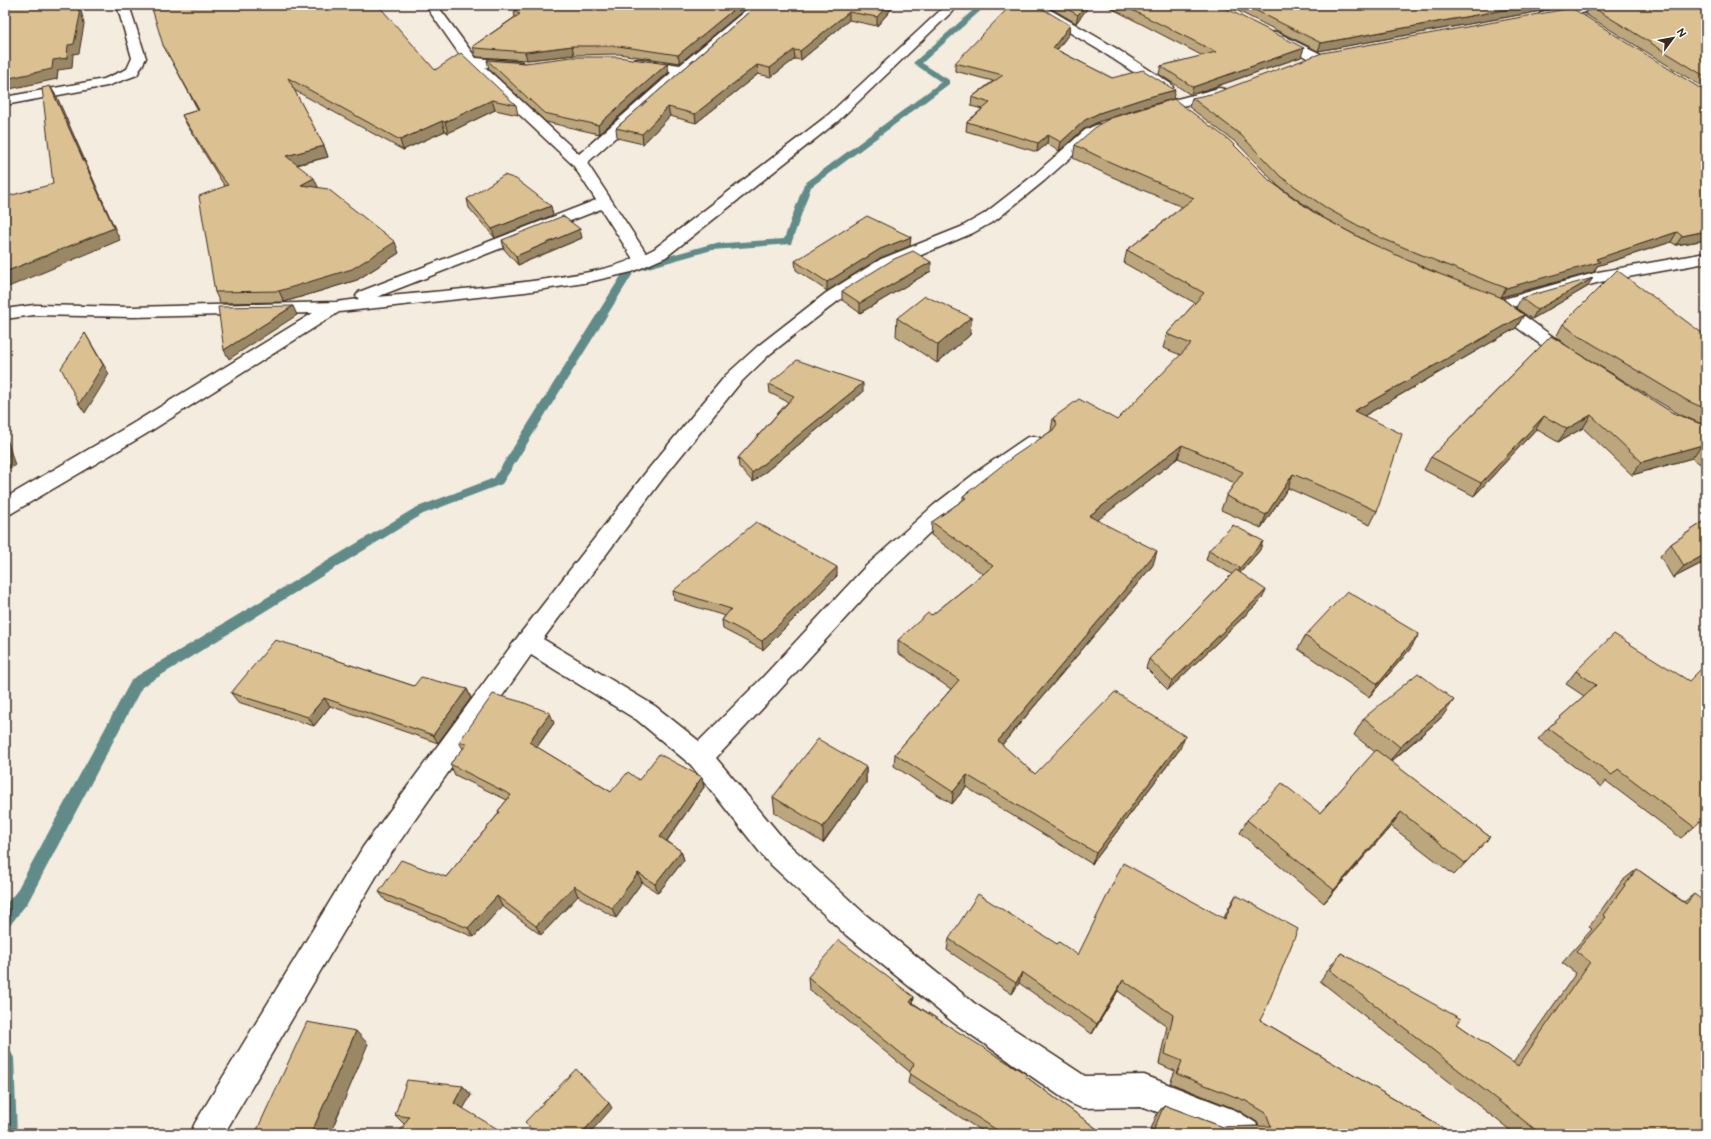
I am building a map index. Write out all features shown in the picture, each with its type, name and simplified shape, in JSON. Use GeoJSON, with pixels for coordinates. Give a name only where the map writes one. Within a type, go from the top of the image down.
{"type":"FeatureCollection","features":[{"type":"Feature","properties":{"kind":"street"},"geometry":{"type":"LineString","coordinates":[[5,101],[108,82],[132,72],[139,58],[123,5]]}},
{"type":"Feature","properties":{"kind":"street"},"geometry":{"type":"LineString","coordinates":[[431,5],[472,62],[579,162],[643,261]]}},
{"type":"Feature","properties":{"kind":"street"},"geometry":{"type":"LineString","coordinates":[[579,162],[683,69],[758,5]]}},
{"type":"Feature","properties":{"kind":"street"},"geometry":{"type":"LineString","coordinates":[[5,314],[34,310],[132,312],[336,306],[525,287],[584,278],[626,268],[660,253],[688,233],[833,118],[953,5]]}},
{"type":"Feature","properties":{"kind":"street"},"geometry":{"type":"LineString","coordinates":[[1032,5],[1109,50],[1184,107]]}},
{"type":"Feature","properties":{"kind":"street"},"geometry":{"type":"LineString","coordinates":[[1532,17],[1565,8],[1605,5]]}},
{"type":"Feature","properties":{"kind":"street"},"geometry":{"type":"LineString","coordinates":[[1565,8],[1583,19]]}},
{"type":"Feature","properties":{"kind":"street"},"geometry":{"type":"LineString","coordinates":[[1264,30],[1323,55],[1302,62]]}},
{"type":"Feature","properties":{"kind":"street"},"geometry":{"type":"LineString","coordinates":[[626,61],[683,69]]}},
{"type":"Feature","properties":{"kind":"street"},"geometry":{"type":"LineString","coordinates":[[472,62],[527,66]]}},
{"type":"Feature","properties":{"kind":"street"},"geometry":{"type":"LineString","coordinates":[[1142,113],[1184,107],[1229,89]]}},
{"type":"Feature","properties":{"kind":"street"},"geometry":{"type":"LineString","coordinates":[[206,1134],[373,856],[528,641],[657,472],[733,379],[764,350],[832,297],[887,263],[967,230],[990,217],[1040,178],[1090,133],[1109,124]]}},
{"type":"Feature","properties":{"kind":"street"},"geometry":{"type":"LineString","coordinates":[[5,508],[139,429],[336,306],[604,202]]}},
{"type":"Feature","properties":{"kind":"street"},"geometry":{"type":"LineString","coordinates":[[1500,305],[1598,277],[1706,258]]}},
{"type":"Feature","properties":{"kind":"street"},"geometry":{"type":"LineString","coordinates":[[1479,297],[1500,305],[1560,352],[1585,367]]}},
{"type":"Feature","properties":{"kind":"street"},"geometry":{"type":"LineString","coordinates":[[700,757],[776,679],[873,573],[941,510],[985,476],[1042,437]]}},
{"type":"Feature","properties":{"kind":"street"},"geometry":{"type":"LineString","coordinates":[[528,641],[646,713],[700,757],[776,850],[856,925],[964,1013],[1081,1092],[1144,1091],[1226,1122],[1246,1134]]}},
{"type":"Feature","properties":{"kind":"building"},"geometry":{"type":"Polygon","coordinates":[[[5,5],[77,5],[80,15],[74,44],[68,45],[67,58],[53,60],[52,69],[5,79],[5,5]]]}},
{"type":"Feature","properties":{"kind":"building"},"geometry":{"type":"Polygon","coordinates":[[[151,5],[378,5],[435,70],[461,53],[516,105],[492,100],[445,122],[442,121],[400,140],[288,78],[324,146],[286,156],[314,178],[301,185],[328,189],[395,242],[352,269],[279,291],[215,292],[199,196],[228,185],[217,171],[182,115],[199,110],[163,45],[151,5]]]}},
{"type":"Feature","properties":{"kind":"building"},"geometry":{"type":"Polygon","coordinates":[[[525,5],[739,5],[678,55],[618,46],[572,46],[525,52],[475,48],[473,46],[520,14],[514,12],[525,5]]]}},
{"type":"Feature","properties":{"kind":"building"},"geometry":{"type":"Polygon","coordinates":[[[757,5],[888,5],[877,17],[849,12],[800,51],[794,50],[770,68],[757,65],[695,114],[668,107],[642,134],[616,128],[757,5]]]}},
{"type":"Feature","properties":{"kind":"building"},"geometry":{"type":"Polygon","coordinates":[[[1011,5],[1036,5],[1070,25],[1053,48],[1112,78],[1143,70],[1175,90],[1099,113],[1085,120],[1061,142],[1048,135],[1038,143],[967,122],[990,103],[972,97],[1003,75],[955,63],[1011,5]]]}},
{"type":"Feature","properties":{"kind":"building"},"geometry":{"type":"Polygon","coordinates":[[[1060,5],[1085,5],[1078,15],[1060,5]]]}},
{"type":"Feature","properties":{"kind":"building"},"geometry":{"type":"Polygon","coordinates":[[[1122,5],[1219,5],[1304,48],[1193,87],[1161,66],[1216,52],[1122,5]]]}},
{"type":"Feature","properties":{"kind":"building"},"geometry":{"type":"Polygon","coordinates":[[[1245,5],[1531,5],[1321,43],[1245,5]]]}},
{"type":"Feature","properties":{"kind":"building"},"geometry":{"type":"Polygon","coordinates":[[[1589,5],[1706,5],[1706,77],[1589,5]]]}},
{"type":"Feature","properties":{"kind":"building"},"geometry":{"type":"Polygon","coordinates":[[[1572,8],[1706,92],[1706,231],[1682,236],[1677,232],[1596,259],[1600,262],[1506,288],[1379,237],[1328,209],[1281,177],[1241,135],[1192,98],[1215,93],[1322,53],[1572,8]]]}},
{"type":"Feature","properties":{"kind":"building"},"geometry":{"type":"Polygon","coordinates":[[[572,57],[618,57],[667,64],[598,125],[544,113],[487,60],[525,63],[572,57]]]}},
{"type":"Feature","properties":{"kind":"building"},"geometry":{"type":"Polygon","coordinates":[[[50,86],[114,228],[5,272],[5,197],[53,184],[42,88],[50,86]]]}},
{"type":"Feature","properties":{"kind":"building"},"geometry":{"type":"Polygon","coordinates":[[[1174,99],[1229,140],[1270,181],[1316,214],[1368,242],[1429,270],[1500,297],[1524,315],[1354,411],[1402,434],[1377,511],[1293,474],[1266,515],[1226,496],[1243,472],[1182,445],[1089,516],[1157,551],[998,741],[1035,774],[1115,692],[1185,736],[1096,853],[967,775],[953,792],[895,754],[959,680],[898,640],[928,613],[932,615],[993,566],[932,522],[966,498],[963,496],[1014,456],[1053,430],[1057,424],[1053,418],[1079,399],[1117,420],[1191,344],[1167,334],[1204,293],[1127,250],[1194,198],[1110,162],[1075,145],[1098,125],[1111,118],[1174,99]]]}},
{"type":"Feature","properties":{"kind":"building"},"geometry":{"type":"Polygon","coordinates":[[[504,175],[516,179],[551,206],[492,229],[467,199],[504,175]]]}},
{"type":"Feature","properties":{"kind":"building"},"geometry":{"type":"Polygon","coordinates":[[[563,216],[580,229],[516,256],[502,240],[563,216]]]}},
{"type":"Feature","properties":{"kind":"building"},"geometry":{"type":"Polygon","coordinates":[[[867,216],[911,237],[880,249],[827,282],[795,261],[867,216]]]}},
{"type":"Feature","properties":{"kind":"building"},"geometry":{"type":"Polygon","coordinates":[[[913,251],[931,262],[860,303],[842,291],[894,259],[913,251]]]}},
{"type":"Feature","properties":{"kind":"building"},"geometry":{"type":"Polygon","coordinates":[[[1617,270],[1706,336],[1706,409],[1688,401],[1576,334],[1563,324],[1617,270]]]}},
{"type":"Feature","properties":{"kind":"building"},"geometry":{"type":"Polygon","coordinates":[[[1593,278],[1537,310],[1521,298],[1593,278]]]}},
{"type":"Feature","properties":{"kind":"building"},"geometry":{"type":"Polygon","coordinates":[[[925,296],[971,317],[938,345],[897,318],[925,296]]]}},
{"type":"Feature","properties":{"kind":"building"},"geometry":{"type":"Polygon","coordinates":[[[293,306],[224,350],[218,307],[293,306]]]}},
{"type":"Feature","properties":{"kind":"building"},"geometry":{"type":"Polygon","coordinates":[[[85,333],[103,365],[79,404],[61,368],[85,333]]]}},
{"type":"Feature","properties":{"kind":"building"},"geometry":{"type":"Polygon","coordinates":[[[1551,336],[1673,413],[1706,426],[1706,448],[1702,445],[1642,462],[1591,415],[1567,429],[1544,416],[1481,483],[1431,457],[1551,336]]]}},
{"type":"Feature","properties":{"kind":"building"},"geometry":{"type":"Polygon","coordinates":[[[797,360],[863,383],[752,473],[738,458],[794,396],[769,384],[797,360]]]}},
{"type":"Feature","properties":{"kind":"building"},"geometry":{"type":"Polygon","coordinates":[[[5,447],[8,456],[5,457],[5,447]]]}},
{"type":"Feature","properties":{"kind":"building"},"geometry":{"type":"Polygon","coordinates":[[[1706,520],[1706,554],[1684,566],[1671,544],[1706,520]]]}},
{"type":"Feature","properties":{"kind":"building"},"geometry":{"type":"Polygon","coordinates":[[[756,522],[837,567],[762,641],[722,620],[731,609],[673,591],[756,522]]]}},
{"type":"Feature","properties":{"kind":"building"},"geometry":{"type":"Polygon","coordinates":[[[1233,525],[1263,541],[1240,568],[1209,550],[1233,525]]]}},
{"type":"Feature","properties":{"kind":"building"},"geometry":{"type":"Polygon","coordinates":[[[1236,570],[1266,590],[1172,681],[1149,659],[1236,570]]]}},
{"type":"Feature","properties":{"kind":"building"},"geometry":{"type":"Polygon","coordinates":[[[1347,591],[1419,634],[1378,684],[1305,636],[1347,591]]]}},
{"type":"Feature","properties":{"kind":"building"},"geometry":{"type":"Polygon","coordinates":[[[1614,634],[1689,681],[1706,664],[1706,816],[1694,827],[1618,769],[1612,775],[1548,728],[1596,685],[1576,671],[1614,634]]]}},
{"type":"Feature","properties":{"kind":"building"},"geometry":{"type":"Polygon","coordinates":[[[275,640],[313,651],[312,652],[414,686],[421,677],[467,689],[433,735],[324,698],[308,717],[231,693],[275,640]]]}},
{"type":"Feature","properties":{"kind":"building"},"geometry":{"type":"Polygon","coordinates":[[[1418,673],[1454,700],[1400,747],[1364,718],[1418,673]]]}},
{"type":"Feature","properties":{"kind":"building"},"geometry":{"type":"Polygon","coordinates":[[[493,694],[522,702],[550,713],[529,742],[611,792],[628,772],[639,780],[659,754],[702,777],[660,837],[681,851],[655,884],[638,873],[612,908],[574,886],[536,926],[497,896],[468,928],[379,892],[401,860],[446,877],[500,812],[498,811],[511,795],[450,764],[467,744],[459,742],[493,694]]]}},
{"type":"Feature","properties":{"kind":"building"},"geometry":{"type":"Polygon","coordinates":[[[818,739],[866,767],[823,827],[773,797],[818,739]]]}},
{"type":"Feature","properties":{"kind":"building"},"geometry":{"type":"Polygon","coordinates":[[[1376,750],[1490,837],[1465,863],[1401,812],[1334,890],[1247,820],[1282,783],[1320,813],[1376,750]]]}},
{"type":"Feature","properties":{"kind":"building"},"geometry":{"type":"Polygon","coordinates":[[[1123,863],[1225,919],[1236,895],[1298,929],[1260,1020],[1453,1134],[1328,1134],[1324,1132],[1324,1134],[1152,1134],[1164,1105],[1223,1127],[1271,1126],[1266,1113],[1246,1101],[1177,1074],[1182,1061],[1165,1054],[1173,1015],[1123,980],[1097,1024],[1022,972],[1016,983],[949,939],[978,894],[1057,944],[1059,942],[1078,955],[1123,863]]]}},
{"type":"Feature","properties":{"kind":"building"},"geometry":{"type":"Polygon","coordinates":[[[1637,869],[1686,904],[1694,894],[1706,903],[1706,1134],[1541,1134],[1330,970],[1341,953],[1461,1019],[1457,1024],[1518,1066],[1590,962],[1576,951],[1606,917],[1603,915],[1637,869]]]}},
{"type":"Feature","properties":{"kind":"building"},"geometry":{"type":"Polygon","coordinates":[[[839,940],[914,997],[910,1002],[1026,1074],[1025,1076],[1104,1134],[1003,1134],[909,1073],[914,1064],[808,977],[839,940]]]}},
{"type":"Feature","properties":{"kind":"building"},"geometry":{"type":"Polygon","coordinates":[[[307,1022],[356,1031],[311,1134],[265,1134],[256,1132],[307,1022]]]}},
{"type":"Feature","properties":{"kind":"building"},"geometry":{"type":"Polygon","coordinates":[[[576,1069],[609,1103],[581,1134],[536,1134],[525,1122],[576,1069]]]}},
{"type":"Feature","properties":{"kind":"building"},"geometry":{"type":"Polygon","coordinates":[[[407,1080],[463,1086],[454,1103],[506,1134],[398,1134],[409,1117],[395,1115],[407,1080]]]}},
{"type":"Feature","properties":{"kind":"waterway"},"geometry":{"type":"LineString","coordinates":[[5,918],[22,897],[137,683],[419,511],[498,481],[630,270],[711,247],[788,242],[807,186],[946,82],[917,63],[983,5]]}},
{"type":"Feature","properties":{"kind":"waterway"},"geometry":{"type":"LineString","coordinates":[[5,1058],[8,1134]]}}]}
